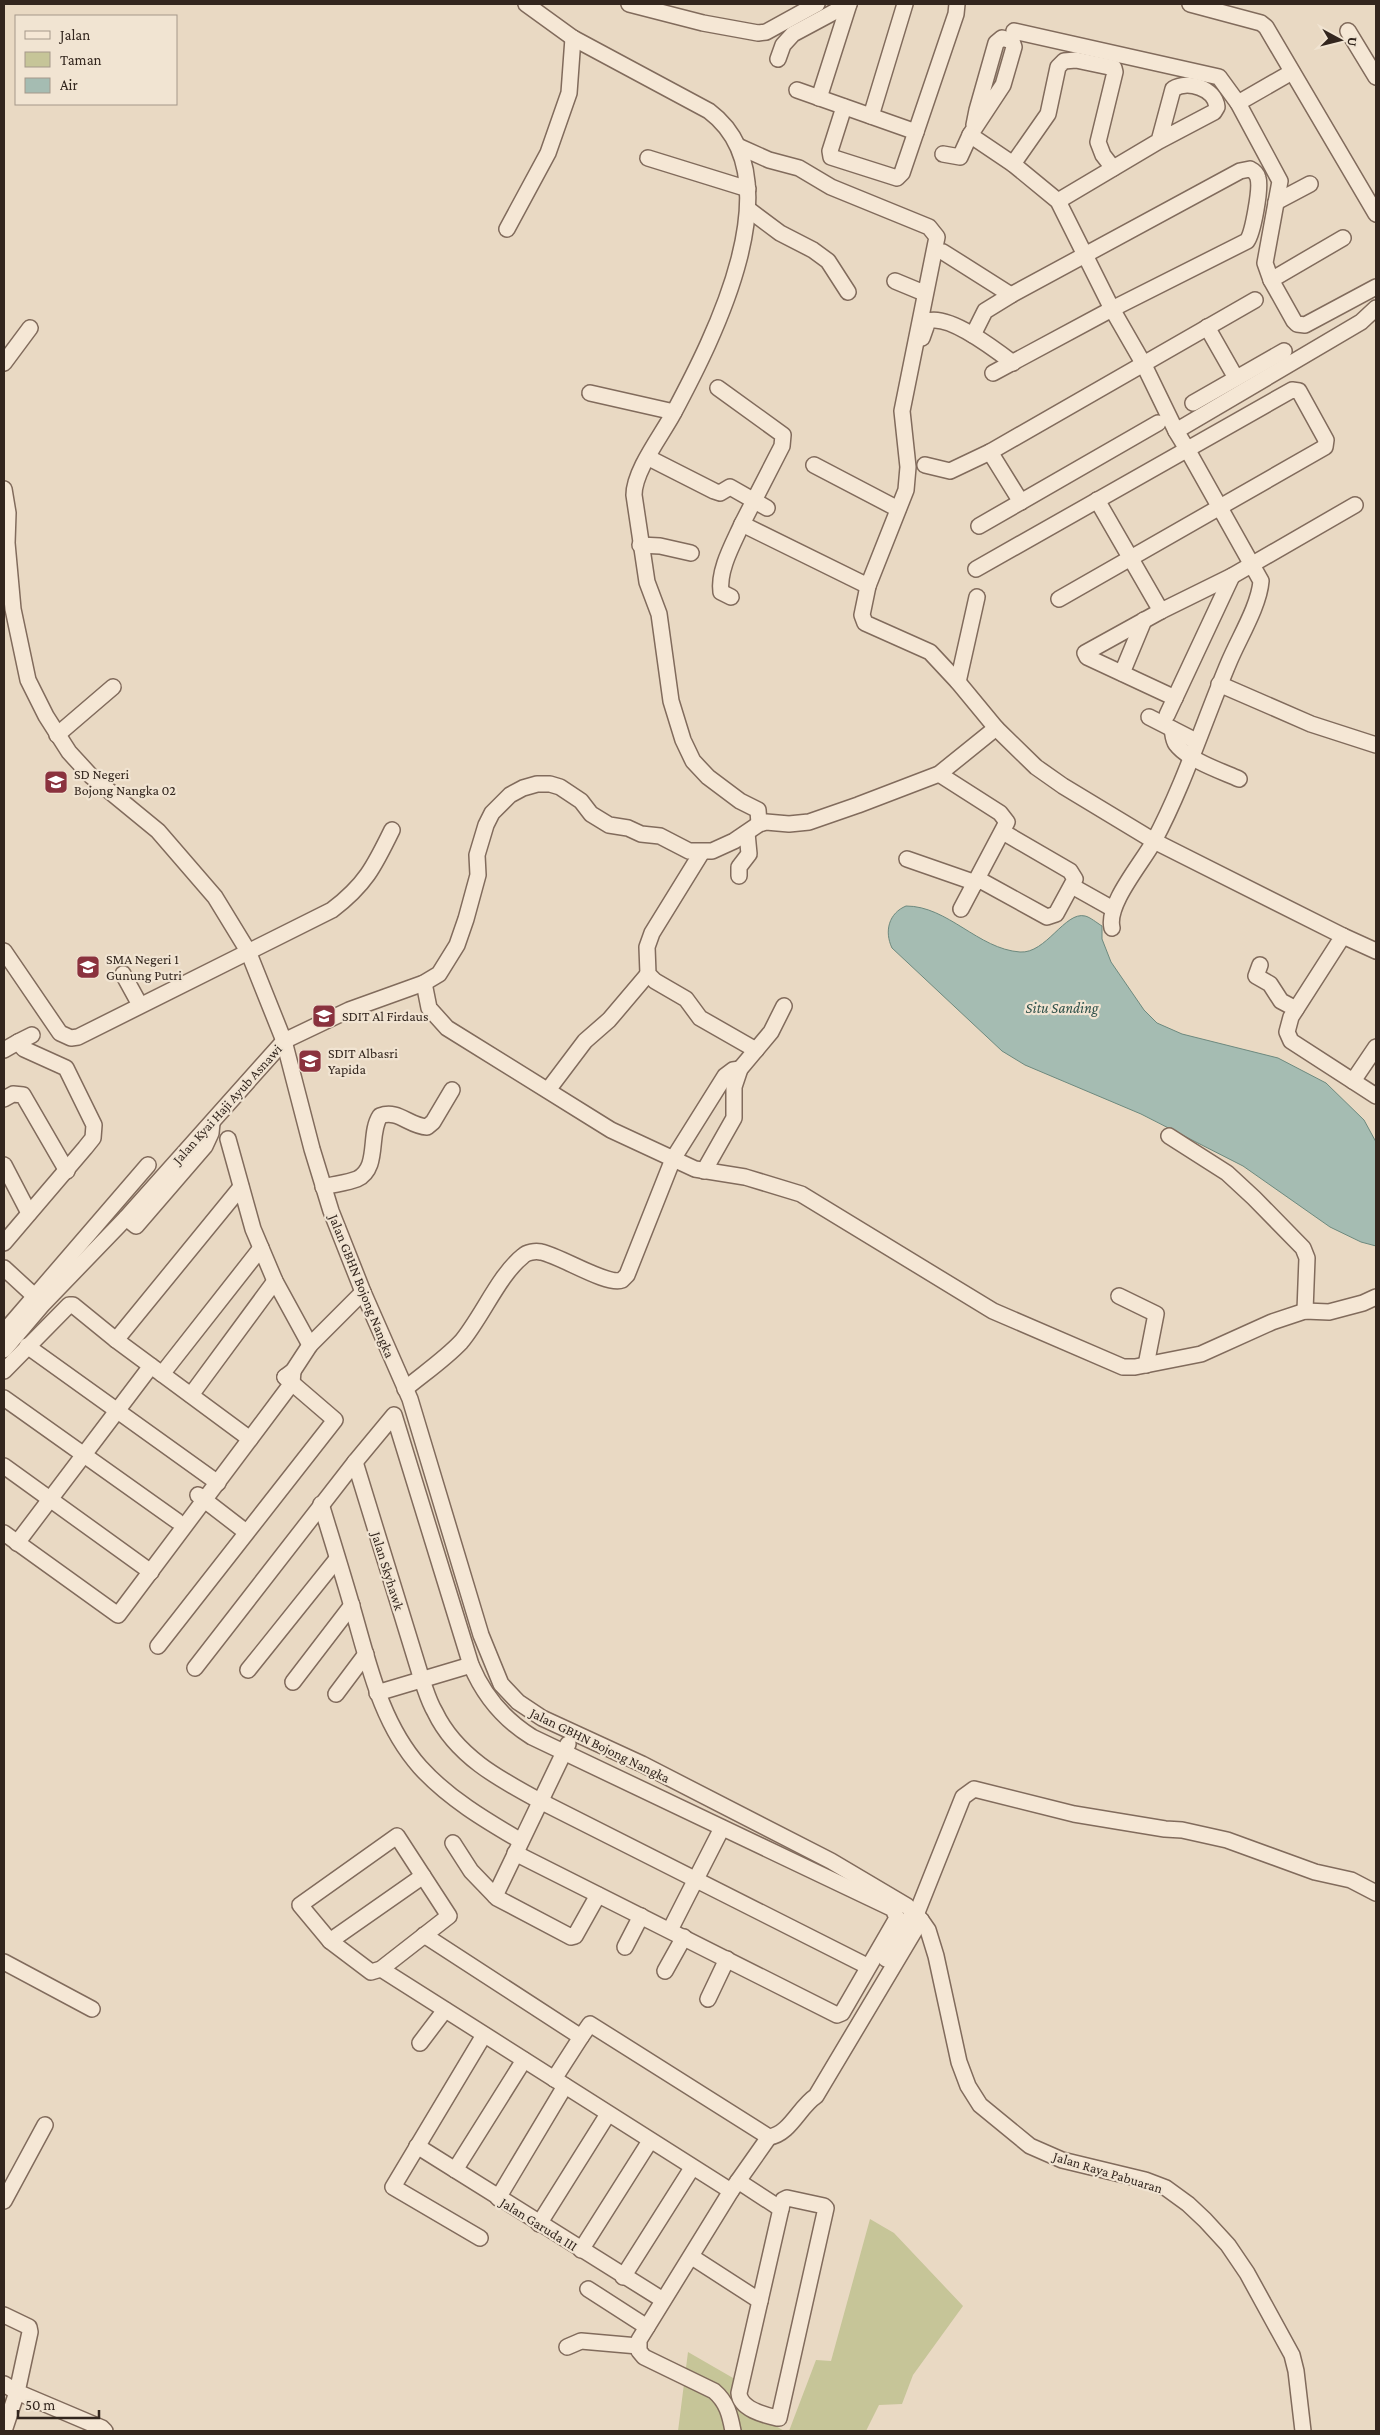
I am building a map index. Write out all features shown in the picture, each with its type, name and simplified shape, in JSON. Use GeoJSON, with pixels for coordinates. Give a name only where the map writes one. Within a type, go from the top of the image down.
{"type":"FeatureCollection","features":[{"type":"Feature","properties":{"kind":"street"},"geometry":{"type":"LineString","coordinates":[[526,4],[573,38],[709,111],[727,127],[740,148],[746,171],[748,209],[733,282],[701,357],[634,488],[640,546],[647,582],[659,614],[671,701],[686,749],[693,761],[708,777],[740,800],[758,810],[759,824]]}},
{"type":"Feature","properties":{"kind":"street"},"geometry":{"type":"LineString","coordinates":[[629,4],[703,23],[758,33],[766,32],[817,4]]}},
{"type":"Feature","properties":{"kind":"street"},"geometry":{"type":"LineString","coordinates":[[778,59],[783,46],[794,34],[849,4]]}},
{"type":"Feature","properties":{"kind":"street"},"geometry":{"type":"LineString","coordinates":[[819,98],[849,4]]}},
{"type":"Feature","properties":{"kind":"street"},"geometry":{"type":"LineString","coordinates":[[871,116],[905,4]]}},
{"type":"Feature","properties":{"kind":"street"},"geometry":{"type":"LineString","coordinates":[[844,107],[830,151],[831,157],[835,160],[897,178],[902,173],[956,14],[957,4]]}},
{"type":"Feature","properties":{"kind":"street"},"geometry":{"type":"LineString","coordinates":[[1190,4],[1261,23],[1266,27],[1376,214]]}},
{"type":"Feature","properties":{"kind":"street"},"geometry":{"type":"LineString","coordinates":[[1348,30],[1372,62],[1376,77]]}},
{"type":"Feature","properties":{"kind":"street"},"geometry":{"type":"LineString","coordinates":[[1014,31],[1213,74],[1224,82],[1238,103],[1280,181],[1265,263],[1271,280],[1294,321],[1302,326],[1376,287]]}},
{"type":"Feature","properties":{"kind":"street"},"geometry":{"type":"LineString","coordinates":[[507,229],[548,153],[569,93],[573,38]]}},
{"type":"Feature","properties":{"kind":"street"},"geometry":{"type":"LineString","coordinates":[[943,154],[960,157],[972,130],[996,43],[1002,38],[1008,38],[1012,41],[1014,47],[1003,85],[972,130]]}},
{"type":"Feature","properties":{"kind":"street"},"geometry":{"type":"LineString","coordinates":[[1013,164],[1050,110],[1058,67],[1064,61],[1076,60],[1114,68],[1115,72],[1098,142],[1103,154],[1113,168]]}},
{"type":"Feature","properties":{"kind":"street"},"geometry":{"type":"LineString","coordinates":[[1238,103],[1292,72]]}},
{"type":"Feature","properties":{"kind":"street"},"geometry":{"type":"LineString","coordinates":[[797,90],[916,132]]}},
{"type":"Feature","properties":{"kind":"street"},"geometry":{"type":"LineString","coordinates":[[972,130],[1058,201],[1084,256],[1143,363],[1176,432],[1188,449],[1261,581],[1260,588],[1154,841],[1113,909],[1112,928]]}},
{"type":"Feature","properties":{"kind":"street"},"geometry":{"type":"LineString","coordinates":[[1058,201],[1159,141]]}},
{"type":"Feature","properties":{"kind":"street"},"geometry":{"type":"LineString","coordinates":[[740,148],[769,160],[799,168],[831,187],[930,227],[937,237],[924,293],[902,411],[907,481],[868,586],[862,615],[865,623],[930,652],[996,728],[1048,776],[1154,841],[1376,951]]}},
{"type":"Feature","properties":{"kind":"street"},"geometry":{"type":"LineString","coordinates":[[648,158],[748,189]]}},
{"type":"Feature","properties":{"kind":"street"},"geometry":{"type":"LineString","coordinates":[[986,311],[1011,295],[1240,171],[1250,169],[1256,174],[1259,182],[1252,231],[1247,241],[1112,309],[993,373]]}},
{"type":"Feature","properties":{"kind":"street"},"geometry":{"type":"LineString","coordinates":[[1276,202],[1310,184]]}},
{"type":"Feature","properties":{"kind":"street"},"geometry":{"type":"LineString","coordinates":[[748,209],[780,233],[828,261],[848,292]]}},
{"type":"Feature","properties":{"kind":"street"},"geometry":{"type":"LineString","coordinates":[[1271,280],[1343,238]]}},
{"type":"Feature","properties":{"kind":"street"},"geometry":{"type":"LineString","coordinates":[[943,252],[1011,295]]}},
{"type":"Feature","properties":{"kind":"street"},"geometry":{"type":"LineString","coordinates":[[895,280],[924,293]]}},
{"type":"Feature","properties":{"kind":"street"},"geometry":{"type":"LineString","coordinates":[[973,335],[986,311],[994,286]]}},
{"type":"Feature","properties":{"kind":"street"},"geometry":{"type":"LineString","coordinates":[[925,465],[950,471],[990,452],[1255,300]]}},
{"type":"Feature","properties":{"kind":"street"},"geometry":{"type":"LineString","coordinates":[[1176,432],[1369,321],[1376,308]]}},
{"type":"Feature","properties":{"kind":"street"},"geometry":{"type":"LineString","coordinates":[[915,378],[921,343],[928,321],[939,320],[973,335],[1014,363]]}},
{"type":"Feature","properties":{"kind":"street"},"geometry":{"type":"LineString","coordinates":[[1208,327],[1236,378]]}},
{"type":"Feature","properties":{"kind":"street"},"geometry":{"type":"LineString","coordinates":[[4,363],[30,328]]}},
{"type":"Feature","properties":{"kind":"street"},"geometry":{"type":"LineString","coordinates":[[1193,403],[1284,351]]}},
{"type":"Feature","properties":{"kind":"street"},"geometry":{"type":"LineString","coordinates":[[718,388],[783,435],[782,446],[753,500],[724,568],[721,592],[731,597]]}},
{"type":"Feature","properties":{"kind":"street"},"geometry":{"type":"LineString","coordinates":[[976,569],[1292,390],[1298,391],[1326,440],[1325,447],[1059,599]]}},
{"type":"Feature","properties":{"kind":"street"},"geometry":{"type":"LineString","coordinates":[[590,393],[674,412]]}},
{"type":"Feature","properties":{"kind":"street"},"geometry":{"type":"LineString","coordinates":[[979,526],[1158,424]]}},
{"type":"Feature","properties":{"kind":"street"},"geometry":{"type":"LineString","coordinates":[[990,452],[1021,502]]}},
{"type":"Feature","properties":{"kind":"street"},"geometry":{"type":"LineString","coordinates":[[649,458],[714,492],[720,493],[730,487],[767,508]]}},
{"type":"Feature","properties":{"kind":"street"},"geometry":{"type":"LineString","coordinates":[[814,465],[898,508]]}},
{"type":"Feature","properties":{"kind":"street","name":"Jalan GBHN Bojong Nangka"},"geometry":{"type":"LineString","coordinates":[[4,490],[8,513],[8,612],[28,680],[57,735],[69,752],[90,776],[151,825],[182,859],[215,897],[248,951],[284,1041],[323,1187],[363,1292],[408,1394],[480,1635],[493,1668],[509,1694],[522,1706],[542,1718],[642,1764],[831,1861],[891,1895],[917,1916]]}},
{"type":"Feature","properties":{"kind":"street"},"geometry":{"type":"LineString","coordinates":[[1097,500],[1161,611]]}},
{"type":"Feature","properties":{"kind":"street"},"geometry":{"type":"LineString","coordinates":[[1175,698],[1086,657],[1085,653],[1161,611],[1232,576],[1355,505]]}},
{"type":"Feature","properties":{"kind":"street"},"geometry":{"type":"LineString","coordinates":[[742,524],[868,586]]}},
{"type":"Feature","properties":{"kind":"street"},"geometry":{"type":"LineString","coordinates":[[640,546],[660,546],[691,553]]}},
{"type":"Feature","properties":{"kind":"street"},"geometry":{"type":"LineString","coordinates":[[1232,576],[1175,698],[1170,722],[1176,744],[1194,748],[1239,779]]}},
{"type":"Feature","properties":{"kind":"street"},"geometry":{"type":"LineString","coordinates":[[958,682],[977,597]]}},
{"type":"Feature","properties":{"kind":"street"},"geometry":{"type":"LineString","coordinates":[[1122,673],[1144,620]]}},
{"type":"Feature","properties":{"kind":"street"},"geometry":{"type":"LineString","coordinates":[[1219,684],[1311,724],[1376,745]]}},
{"type":"Feature","properties":{"kind":"street"},"geometry":{"type":"LineString","coordinates":[[57,735],[113,687]]}},
{"type":"Feature","properties":{"kind":"street"},"geometry":{"type":"LineString","coordinates":[[1149,717],[1170,722]]}},
{"type":"Feature","properties":{"kind":"street"},"geometry":{"type":"LineString","coordinates":[[548,1090],[586,1041],[609,1020],[648,974],[647,946],[652,933],[702,852],[720,848],[759,824],[808,822],[858,806],[939,774],[996,728]]}},
{"type":"Feature","properties":{"kind":"street"},"geometry":{"type":"LineString","coordinates":[[939,774],[1006,818],[1007,822],[961,909]]}},
{"type":"Feature","properties":{"kind":"street","name":"Jalan Kyai Haji Ayub Asnawi"},"geometry":{"type":"LineString","coordinates":[[4,1350],[39,1300],[126,1218],[284,1041],[349,1010],[424,983],[439,974],[457,945],[478,876],[477,855],[492,813],[500,803],[523,788],[537,784],[560,787],[582,801],[590,814],[609,824],[628,828],[641,834],[660,836],[689,851],[702,852]]}},
{"type":"Feature","properties":{"kind":"street"},"geometry":{"type":"LineString","coordinates":[[4,951],[60,1033],[66,1036],[78,1037],[332,910],[352,894],[370,873],[392,830]]}},
{"type":"Feature","properties":{"kind":"street"},"geometry":{"type":"LineString","coordinates":[[907,859],[977,881],[1047,916],[1056,914],[1075,878],[1070,871],[1003,832]]}},
{"type":"Feature","properties":{"kind":"street"},"geometry":{"type":"LineString","coordinates":[[739,876],[739,867],[749,854],[747,833]]}},
{"type":"Feature","properties":{"kind":"street"},"geometry":{"type":"LineString","coordinates":[[1072,886],[1113,909]]}},
{"type":"Feature","properties":{"kind":"street"},"geometry":{"type":"LineString","coordinates":[[1343,936],[1296,1009],[1287,1027],[1291,1041],[1376,1096]]}},
{"type":"Feature","properties":{"kind":"street"},"geometry":{"type":"LineString","coordinates":[[1260,966],[1256,976],[1270,984],[1280,1001],[1296,1009]]}},
{"type":"Feature","properties":{"kind":"street"},"geometry":{"type":"LineString","coordinates":[[123,974],[140,1005]]}},
{"type":"Feature","properties":{"kind":"street"},"geometry":{"type":"LineString","coordinates":[[648,974],[655,981],[686,999],[700,1018],[756,1050]]}},
{"type":"Feature","properties":{"kind":"street"},"geometry":{"type":"LineString","coordinates":[[424,983],[429,1008],[447,1028],[611,1130],[673,1159],[704,1171],[745,1178],[801,1194],[994,1310],[1123,1366],[1146,1365],[1201,1354],[1305,1310],[1329,1312],[1363,1303],[1376,1297]]}},
{"type":"Feature","properties":{"kind":"street"},"geometry":{"type":"LineString","coordinates":[[704,1171],[734,1118],[734,1087],[740,1069],[771,1032],[784,1006]]}},
{"type":"Feature","properties":{"kind":"street"},"geometry":{"type":"LineString","coordinates":[[4,1050],[32,1035]]}},
{"type":"Feature","properties":{"kind":"street"},"geometry":{"type":"LineString","coordinates":[[4,1243],[67,1171],[93,1138],[94,1125],[66,1068],[24,1049],[18,1042]]}},
{"type":"Feature","properties":{"kind":"street"},"geometry":{"type":"LineString","coordinates":[[1353,1081],[1376,1047]]}},
{"type":"Feature","properties":{"kind":"street"},"geometry":{"type":"LineString","coordinates":[[195,1668],[321,1504],[394,1415],[408,1394],[460,1343],[484,1311],[508,1271],[524,1254],[540,1252],[562,1258],[610,1281],[622,1280],[627,1275],[673,1159],[725,1076],[733,1070],[740,1069]]}},
{"type":"Feature","properties":{"kind":"street"},"geometry":{"type":"LineString","coordinates":[[323,1187],[356,1179],[364,1175],[370,1166],[374,1130],[380,1116],[389,1113],[397,1114],[412,1124],[427,1127],[434,1122],[452,1090]]}},
{"type":"Feature","properties":{"kind":"street"},"geometry":{"type":"LineString","coordinates":[[4,1099],[13,1094],[23,1095],[67,1171]]}},
{"type":"Feature","properties":{"kind":"street"},"geometry":{"type":"LineString","coordinates":[[126,1218],[136,1226],[205,1146],[211,1133],[212,1122]]}},
{"type":"Feature","properties":{"kind":"street"},"geometry":{"type":"LineString","coordinates":[[1169,1136],[1227,1173],[1303,1248],[1307,1258],[1305,1310]]}},
{"type":"Feature","properties":{"kind":"street"},"geometry":{"type":"LineString","coordinates":[[228,1139],[253,1229],[276,1281],[310,1345]]}},
{"type":"Feature","properties":{"kind":"street"},"geometry":{"type":"LineString","coordinates":[[4,1165],[29,1213]]}},
{"type":"Feature","properties":{"kind":"street"},"geometry":{"type":"LineString","coordinates":[[4,1332],[39,1300],[145,1169],[156,1185]]}},
{"type":"Feature","properties":{"kind":"street"},"geometry":{"type":"LineString","coordinates":[[116,1340],[241,1187]]}},
{"type":"Feature","properties":{"kind":"street"},"geometry":{"type":"LineString","coordinates":[[17,1543],[118,1411],[157,1370],[261,1248]]}},
{"type":"Feature","properties":{"kind":"street"},"geometry":{"type":"LineString","coordinates":[[4,1268],[39,1300]]}},
{"type":"Feature","properties":{"kind":"street"},"geometry":{"type":"LineString","coordinates":[[191,1395],[276,1281]]}},
{"type":"Feature","properties":{"kind":"street"},"geometry":{"type":"LineString","coordinates":[[4,1533],[110,1610],[147,1569],[290,1377],[310,1345],[363,1292]]}},
{"type":"Feature","properties":{"kind":"street"},"geometry":{"type":"LineString","coordinates":[[1119,1296],[1156,1314],[1146,1365]]}},
{"type":"Feature","properties":{"kind":"street"},"geometry":{"type":"LineString","coordinates":[[4,1371],[71,1305],[247,1436]]}},
{"type":"Feature","properties":{"kind":"street"},"geometry":{"type":"LineString","coordinates":[[28,1346],[214,1480]]}},
{"type":"Feature","properties":{"kind":"street"},"geometry":{"type":"LineString","coordinates":[[158,1646],[335,1420],[290,1377]]}},
{"type":"Feature","properties":{"kind":"street"},"geometry":{"type":"LineString","coordinates":[[4,1398],[177,1521]]}},
{"type":"Feature","properties":{"kind":"street"},"geometry":{"type":"LineString","coordinates":[[321,1504],[377,1693],[398,1736],[421,1767],[464,1806],[518,1847],[598,1894],[838,2015],[842,2013],[867,1966],[897,1918],[897,1913],[893,1909],[532,1737],[510,1722],[484,1692],[471,1665],[394,1415]]}},
{"type":"Feature","properties":{"kind":"street","name":"Jalan Skyhawk"},"geometry":{"type":"LineString","coordinates":[[355,1462],[422,1680],[435,1713],[448,1734],[465,1753],[491,1774],[540,1801],[867,1966]]}},
{"type":"Feature","properties":{"kind":"street"},"geometry":{"type":"LineString","coordinates":[[4,1466],[147,1569]]}},
{"type":"Feature","properties":{"kind":"street"},"geometry":{"type":"LineString","coordinates":[[201,1497],[246,1532]]}},
{"type":"Feature","properties":{"kind":"street"},"geometry":{"type":"LineString","coordinates":[[147,1569],[177,1521],[201,1497]]}},
{"type":"Feature","properties":{"kind":"street"},"geometry":{"type":"LineString","coordinates":[[248,1670],[337,1559]]}},
{"type":"Feature","properties":{"kind":"street"},"geometry":{"type":"LineString","coordinates":[[293,1682],[352,1605]]}},
{"type":"Feature","properties":{"kind":"street"},"geometry":{"type":"LineString","coordinates":[[336,1694],[366,1654]]}},
{"type":"Feature","properties":{"kind":"street"},"geometry":{"type":"LineString","coordinates":[[377,1693],[471,1665]]}},
{"type":"Feature","properties":{"kind":"street"},"geometry":{"type":"LineString","coordinates":[[495,1896],[573,1732]]}},
{"type":"Feature","properties":{"kind":"street"},"geometry":{"type":"LineString","coordinates":[[733,2431],[726,2405],[721,2397],[706,2387],[644,2357],[638,2346],[639,2340],[692,2257],[734,2186],[769,2137],[782,2133],[800,2109],[816,2096],[917,1916],[963,1798],[974,1790],[1074,1814],[1165,1829],[1182,1830],[1227,1840],[1315,1872],[1351,1880],[1376,1892]]}},
{"type":"Feature","properties":{"kind":"street"},"geometry":{"type":"LineString","coordinates":[[670,1930],[722,1828]]}},
{"type":"Feature","properties":{"kind":"street"},"geometry":{"type":"LineString","coordinates":[[394,1837],[398,1837],[423,1876],[449,1916],[381,1969],[371,1972],[330,1941],[300,1907],[301,1904],[394,1837]]}},
{"type":"Feature","properties":{"kind":"street"},"geometry":{"type":"LineString","coordinates":[[453,1843],[470,1870],[495,1896],[571,1937],[575,1936],[598,1894]]}},
{"type":"Feature","properties":{"kind":"street"},"geometry":{"type":"LineString","coordinates":[[330,1941],[423,1876]]}},
{"type":"Feature","properties":{"kind":"street"},"geometry":{"type":"LineString","coordinates":[[625,1947],[641,1916]]}},
{"type":"Feature","properties":{"kind":"street","name":"Jalan Raya Pabuaran"},"geometry":{"type":"LineString","coordinates":[[917,1916],[928,1930],[936,1956],[959,2062],[968,2086],[980,2105],[1030,2146],[1062,2160],[1145,2180],[1166,2188],[1188,2204],[1205,2220],[1228,2245],[1247,2273],[1292,2355],[1296,2371],[1303,2431]]}},
{"type":"Feature","properties":{"kind":"street"},"geometry":{"type":"LineString","coordinates":[[424,1935],[581,2036]]}},
{"type":"Feature","properties":{"kind":"street"},"geometry":{"type":"LineString","coordinates":[[665,1971],[684,1937]]}},
{"type":"Feature","properties":{"kind":"street"},"geometry":{"type":"LineString","coordinates":[[708,1999],[727,1959]]}},
{"type":"Feature","properties":{"kind":"street"},"geometry":{"type":"LineString","coordinates":[[4,1962],[92,2009]]}},
{"type":"Feature","properties":{"kind":"street"},"geometry":{"type":"LineString","coordinates":[[381,1969],[692,2168],[781,2209]]}},
{"type":"Feature","properties":{"kind":"street"},"geometry":{"type":"LineString","coordinates":[[420,2043],[445,2010]]}},
{"type":"Feature","properties":{"kind":"street"},"geometry":{"type":"LineString","coordinates":[[498,2198],[560,2083],[581,2036],[590,2024],[769,2137]]}},
{"type":"Feature","properties":{"kind":"street"},"geometry":{"type":"LineString","coordinates":[[480,2238],[393,2188],[484,2035]]}},
{"type":"Feature","properties":{"kind":"street"},"geometry":{"type":"LineString","coordinates":[[455,2170],[524,2060]]}},
{"type":"Feature","properties":{"kind":"street"},"geometry":{"type":"LineString","coordinates":[[540,2224],[608,2114]]}},
{"type":"Feature","properties":{"kind":"street"},"geometry":{"type":"LineString","coordinates":[[6,2193],[45,2125]]}},
{"type":"Feature","properties":{"kind":"street"},"geometry":{"type":"LineString","coordinates":[[581,2250],[650,2141]]}},
{"type":"Feature","properties":{"kind":"street","name":"Jalan Garuda III"},"geometry":{"type":"LineString","coordinates":[[417,2146],[623,2277],[663,2300]]}},
{"type":"Feature","properties":{"kind":"street"},"geometry":{"type":"LineString","coordinates":[[623,2277],[692,2168]]}},
{"type":"Feature","properties":{"kind":"street"},"geometry":{"type":"LineString","coordinates":[[787,2198],[824,2206],[826,2208],[779,2418],[758,2412],[744,2404],[740,2398],[760,2301],[783,2200],[787,2198]]}},
{"type":"Feature","properties":{"kind":"street"},"geometry":{"type":"LineString","coordinates":[[692,2257],[760,2301]]}},
{"type":"Feature","properties":{"kind":"street"},"geometry":{"type":"LineString","coordinates":[[588,2289],[647,2326]]}},
{"type":"Feature","properties":{"kind":"street"},"geometry":{"type":"LineString","coordinates":[[4,2315],[24,2324],[30,2332],[17,2392],[4,2431]]}},
{"type":"Feature","properties":{"kind":"street"},"geometry":{"type":"LineString","coordinates":[[567,2346],[581,2341],[638,2346]]}},
{"type":"Feature","properties":{"kind":"street"},"geometry":{"type":"LineString","coordinates":[[4,2384],[17,2392],[102,2428],[105,2431]]}},
{"type":"Feature","properties":{"kind":"green space"},"geometry":{"type":"Polygon","coordinates":[[[870,2219],[894,2233],[963,2306],[913,2375],[902,2404],[879,2405],[866,2431],[789,2431],[816,2360],[831,2361],[870,2219]]]}},
{"type":"Feature","properties":{"kind":"green space"},"geometry":{"type":"Polygon","coordinates":[[[688,2352],[740,2382],[752,2411],[784,2431],[678,2431],[688,2352]]]}},
{"type":"Feature","properties":{"kind":"water","name":"Situ Sanding"},"geometry":{"type":"Polygon","coordinates":[[[906,906],[936,913],[990,944],[1020,952],[1038,947],[1070,920],[1078,916],[1085,916],[1102,926],[1102,939],[1111,962],[1144,1010],[1157,1023],[1182,1034],[1278,1058],[1326,1083],[1364,1120],[1376,1142],[1376,1246],[1361,1242],[1330,1227],[1243,1166],[1141,1114],[1025,1065],[1002,1051],[892,948],[888,935],[890,923],[896,913],[906,906]]]}},
{"type":"Feature","properties":{"kind":"place","name":"SD Negeri Bojong Nangka 02"},"geometry":{"type":"Point","coordinates":[56,782]}},
{"type":"Feature","properties":{"kind":"place","name":"SMA Negeri 1 Gunung Putri"},"geometry":{"type":"Point","coordinates":[88,967]}},
{"type":"Feature","properties":{"kind":"place","name":"SDIT Al Firdaus"},"geometry":{"type":"Point","coordinates":[324,1016]}},
{"type":"Feature","properties":{"kind":"place","name":"SDIT Albasri Yapida"},"geometry":{"type":"Point","coordinates":[310,1061]}}]}
